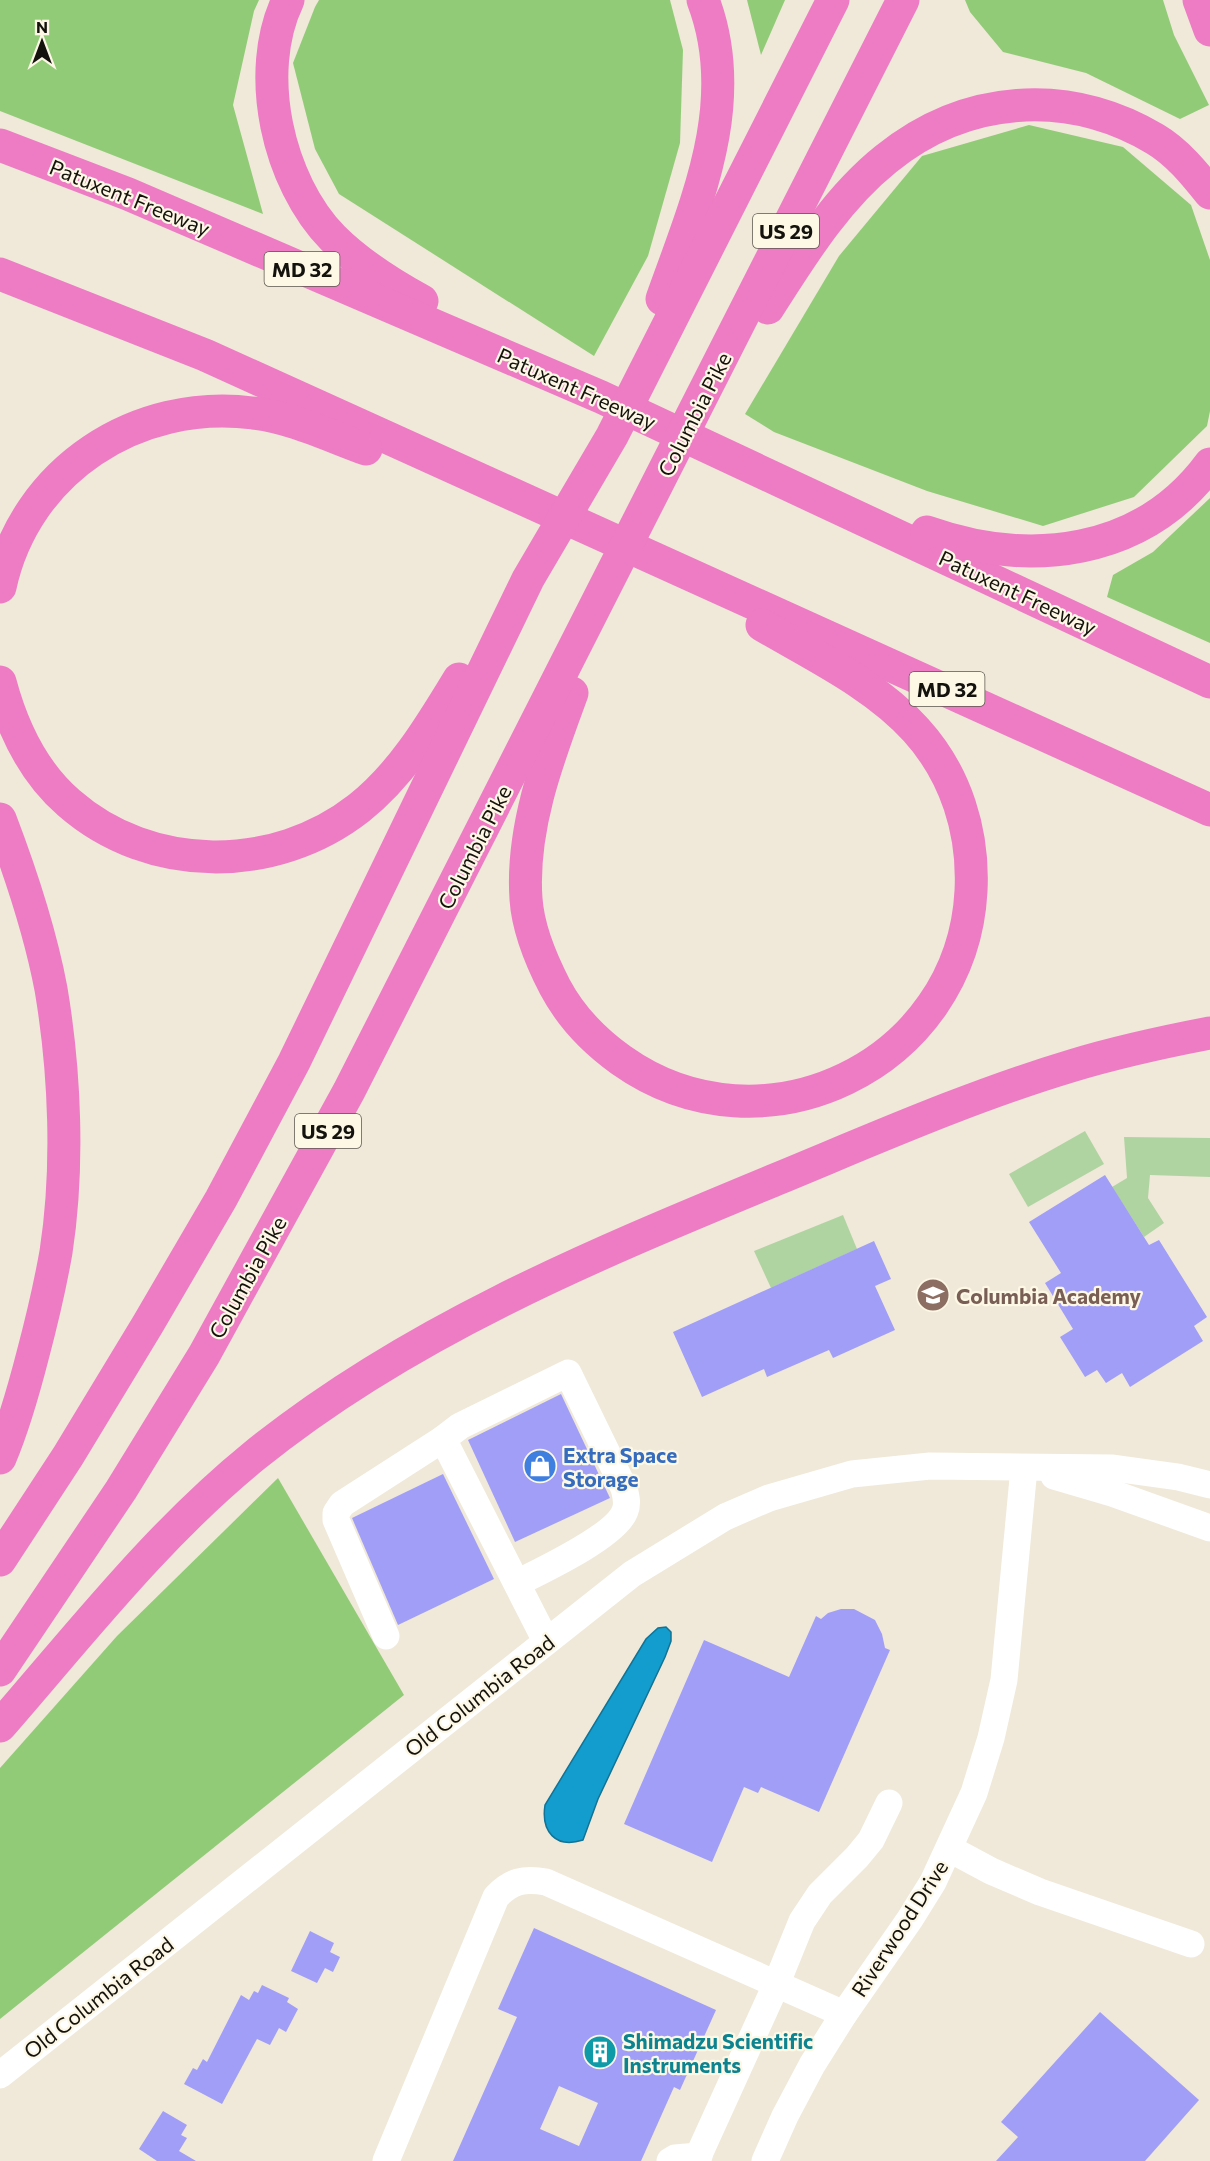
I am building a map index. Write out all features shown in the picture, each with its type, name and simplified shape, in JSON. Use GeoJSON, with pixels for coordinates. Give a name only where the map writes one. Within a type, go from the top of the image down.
{"type":"FeatureCollection","features":[{"type":"Feature","properties":{"kind":"highway"},"geometry":{"type":"LineString","coordinates":[[288,0],[276,39],[272,70],[273,106],[290,172],[332,238],[363,264],[395,286],[601,397]]}},
{"type":"Feature","properties":{"kind":"highway"},"geometry":{"type":"LineString","coordinates":[[612,436],[701,189],[713,138],[720,92],[717,48],[711,19],[703,0]]}},
{"type":"Feature","properties":{"kind":"highway","name":"US 29"},"geometry":{"type":"LineString","coordinates":[[0,1560],[74,1446],[221,1199],[294,1062],[528,579],[612,436],[832,0]]}},
{"type":"Feature","properties":{"kind":"highway","name":"Columbia Pike"},"geometry":{"type":"LineString","coordinates":[[0,1670],[121,1490],[204,1355],[350,1091],[903,0]]}},
{"type":"Feature","properties":{"kind":"highway"},"geometry":{"type":"LineString","coordinates":[[1199,0],[1210,30]]}},
{"type":"Feature","properties":{"kind":"highway"},"geometry":{"type":"LineString","coordinates":[[670,462],[818,232],[851,192],[886,159],[923,133],[966,114],[998,107],[1031,105],[1072,108],[1113,119],[1156,140],[1190,168],[1210,193]]}},
{"type":"Feature","properties":{"kind":"highway","name":"Patuxent Freeway"},"geometry":{"type":"LineString","coordinates":[[0,145],[128,194],[601,397],[1210,682]]}},
{"type":"Feature","properties":{"kind":"highway","name":"MD 32"},"geometry":{"type":"LineString","coordinates":[[0,274],[205,355],[505,499],[1210,810]]}},
{"type":"Feature","properties":{"kind":"highway"},"geometry":{"type":"LineString","coordinates":[[0,291],[199,370],[411,464]]}},
{"type":"Feature","properties":{"kind":"highway"},"geometry":{"type":"LineString","coordinates":[[0,587],[5,564],[22,526],[43,495],[68,470],[97,446],[126,431],[159,419],[191,412],[226,410],[256,413],[293,423],[505,499]]}},
{"type":"Feature","properties":{"kind":"highway"},"geometry":{"type":"LineString","coordinates":[[776,479],[935,535],[980,547],[1018,552],[1053,552],[1091,546],[1128,531],[1154,517],[1192,485],[1210,464]]}},
{"type":"Feature","properties":{"kind":"highway"},"geometry":{"type":"LineString","coordinates":[[615,569],[544,770],[532,824],[526,864],[526,900],[543,965],[561,998],[579,1024],[602,1047],[633,1069],[663,1085],[696,1095],[728,1101],[761,1101],[801,1095],[838,1083],[873,1064],[902,1041],[926,1015],[948,980],[963,943],[970,906],[973,868],[967,831],[958,796],[941,761],[916,729],[889,704],[854,680],[680,577]]}},
{"type":"Feature","properties":{"kind":"highway"},"geometry":{"type":"LineString","coordinates":[[0,682],[7,709],[23,744],[44,776],[69,803],[106,830],[142,845],[183,856],[220,859],[258,854],[300,842],[332,826],[360,808],[387,781],[414,751],[463,671],[528,579]]}},
{"type":"Feature","properties":{"kind":"highway"},"geometry":{"type":"LineString","coordinates":[[762,625],[979,722],[1210,810]]}},
{"type":"Feature","properties":{"kind":"highway"},"geometry":{"type":"LineString","coordinates":[[0,819],[36,924],[51,989],[63,1122],[62,1182],[56,1250],[25,1387],[0,1458]]}},
{"type":"Feature","properties":{"kind":"highway"},"geometry":{"type":"LineString","coordinates":[[0,1726],[123,1583],[190,1512],[254,1456],[318,1408],[394,1359],[485,1310],[582,1264],[715,1205],[990,1093],[1071,1066],[1149,1045],[1210,1034]]}},
{"type":"Feature","properties":{"kind":"street"},"geometry":{"type":"LineString","coordinates":[[386,1636],[336,1520],[336,1513],[342,1504],[443,1439],[460,1425],[568,1373],[624,1488],[625,1511],[619,1521],[573,1556],[517,1583]]}},
{"type":"Feature","properties":{"kind":"street"},"geometry":{"type":"LineString","coordinates":[[443,1439],[546,1641]]}},
{"type":"Feature","properties":{"kind":"street","name":"Old Columbia Road"},"geometry":{"type":"LineString","coordinates":[[0,2075],[546,1641],[641,1568],[725,1517],[769,1498],[852,1474],[890,1469],[975,1466],[1113,1468],[1178,1477],[1210,1485]]}},
{"type":"Feature","properties":{"kind":"street","name":"Old Columbia Road"},"geometry":{"type":"LineString","coordinates":[[1024,1468],[1092,1487],[1210,1528]]}},
{"type":"Feature","properties":{"kind":"street","name":"Riverwood Drive"},"geometry":{"type":"LineString","coordinates":[[765,2161],[785,2116],[812,2065],[933,1882],[974,1793],[991,1738],[1004,1680],[1024,1468]]}},
{"type":"Feature","properties":{"kind":"street"},"geometry":{"type":"LineString","coordinates":[[670,2161],[675,2158],[697,2159],[810,1906],[871,1840],[889,1803]]}},
{"type":"Feature","properties":{"kind":"street"},"geometry":{"type":"LineString","coordinates":[[950,1849],[1040,1892],[1191,1944]]}},
{"type":"Feature","properties":{"kind":"street"},"geometry":{"type":"LineString","coordinates":[[386,2161],[496,1897],[506,1887],[532,1880],[546,1882],[844,2014]]}},
{"type":"Feature","properties":{"kind":"green space"},"geometry":{"type":"Polygon","coordinates":[[[0,0],[259,0],[254,11],[233,105],[263,214],[0,111],[0,0]]]}},
{"type":"Feature","properties":{"kind":"green space"},"geometry":{"type":"Polygon","coordinates":[[[319,0],[670,0],[683,50],[680,143],[648,256],[594,356],[339,194],[315,149],[293,63],[319,0]]]}},
{"type":"Feature","properties":{"kind":"green space"},"geometry":{"type":"Polygon","coordinates":[[[747,0],[785,0],[761,55],[747,0]]]}},
{"type":"Feature","properties":{"kind":"green space"},"geometry":{"type":"Polygon","coordinates":[[[965,0],[1163,0],[1174,35],[1209,105],[1180,119],[1086,73],[1003,52],[970,12],[965,0]]]}},
{"type":"Feature","properties":{"kind":"green space"},"geometry":{"type":"Polygon","coordinates":[[[1029,125],[1123,147],[1191,205],[1210,260],[1210,411],[1207,426],[1134,497],[1043,526],[927,491],[774,432],[745,414],[839,256],[922,156],[1029,125]]]}},
{"type":"Feature","properties":{"kind":"green space"},"geometry":{"type":"Polygon","coordinates":[[[1210,498],[1210,643],[1107,597],[1113,575],[1153,552],[1210,498]]]}},
{"type":"Feature","properties":{"kind":"green space"},"geometry":{"type":"Polygon","coordinates":[[[1085,1131],[1104,1164],[1028,1207],[1009,1174],[1085,1131]]]}},
{"type":"Feature","properties":{"kind":"green space"},"geometry":{"type":"Polygon","coordinates":[[[1124,1137],[1210,1138],[1210,1177],[1150,1175],[1148,1198],[1164,1223],[1144,1237],[1112,1187],[1127,1178],[1124,1137]]]}},
{"type":"Feature","properties":{"kind":"green space"},"geometry":{"type":"Polygon","coordinates":[[[843,1215],[857,1249],[771,1288],[754,1251],[843,1215]]]}},
{"type":"Feature","properties":{"kind":"green space"},"geometry":{"type":"Polygon","coordinates":[[[278,1478],[404,1695],[0,2019],[0,1768],[117,1636],[278,1478]]]}},
{"type":"Feature","properties":{"kind":"water"},"geometry":{"type":"Polygon","coordinates":[[[666,1627],[671,1632],[671,1641],[665,1657],[598,1799],[583,1840],[565,1842],[558,1840],[552,1836],[545,1823],[545,1805],[646,1639],[658,1628],[666,1627]]]}},
{"type":"Feature","properties":{"kind":"building"},"geometry":{"type":"Polygon","coordinates":[[[1105,1175],[1149,1245],[1159,1240],[1207,1317],[1194,1326],[1203,1341],[1130,1387],[1122,1373],[1106,1383],[1097,1370],[1085,1377],[1060,1337],[1073,1329],[1045,1283],[1061,1273],[1029,1222],[1105,1175]]]}},
{"type":"Feature","properties":{"kind":"building"},"geometry":{"type":"Polygon","coordinates":[[[874,1241],[891,1279],[875,1286],[895,1330],[833,1358],[829,1350],[767,1377],[764,1369],[702,1397],[673,1332],[874,1241]]]}},
{"type":"Feature","properties":{"kind":"building","name":"Extra Space Storage"},"geometry":{"type":"Polygon","coordinates":[[[561,1394],[610,1498],[515,1542],[468,1440],[561,1394]]]}},
{"type":"Feature","properties":{"kind":"building"},"geometry":{"type":"Polygon","coordinates":[[[443,1474],[494,1579],[398,1625],[352,1518],[443,1474]]]}},
{"type":"Feature","properties":{"kind":"building"},"geometry":{"type":"Polygon","coordinates":[[[841,1609],[854,1609],[875,1620],[882,1634],[885,1648],[890,1650],[819,1812],[761,1787],[758,1793],[744,1787],[712,1862],[624,1824],[704,1640],[789,1677],[816,1616],[821,1619],[828,1613],[841,1609]]]}},
{"type":"Feature","properties":{"kind":"building","name":"Shimadzu Scientific Instruments"},"geometry":{"type":"Polygon","coordinates":[[[534,1928],[716,2010],[680,2090],[674,2087],[641,2161],[453,2161],[517,2017],[498,2009],[534,1928]],[[559,2086],[540,2129],[579,2146],[598,2103],[559,2086]]]}},
{"type":"Feature","properties":{"kind":"building"},"geometry":{"type":"Polygon","coordinates":[[[310,1931],[334,1943],[330,1952],[340,1957],[333,1972],[325,1968],[317,1983],[291,1971],[310,1931]]]}},
{"type":"Feature","properties":{"kind":"building"},"geometry":{"type":"Polygon","coordinates":[[[262,1985],[289,1998],[287,2002],[298,2009],[286,2032],[279,2028],[270,2045],[257,2039],[222,2104],[184,2084],[193,2068],[197,2070],[203,2059],[207,2062],[241,1995],[249,2000],[254,1991],[258,1993],[262,1985]]]}},
{"type":"Feature","properties":{"kind":"building"},"geometry":{"type":"Polygon","coordinates":[[[1100,2012],[1199,2100],[1145,2161],[996,2161],[1018,2137],[1001,2122],[1100,2012]]]}},
{"type":"Feature","properties":{"kind":"building"},"geometry":{"type":"Polygon","coordinates":[[[163,2111],[187,2125],[181,2135],[187,2138],[179,2151],[196,2161],[157,2161],[139,2149],[163,2111]]]}},
{"type":"Feature","properties":{"kind":"place","name":"Columbia Academy"},"geometry":{"type":"Point","coordinates":[933,1295]}},
{"type":"Feature","properties":{"kind":"place","name":"Extra Space Storage"},"geometry":{"type":"Point","coordinates":[540,1466]}},
{"type":"Feature","properties":{"kind":"place","name":"Shimadzu Scientific Instruments"},"geometry":{"type":"Point","coordinates":[600,2052]}}]}
